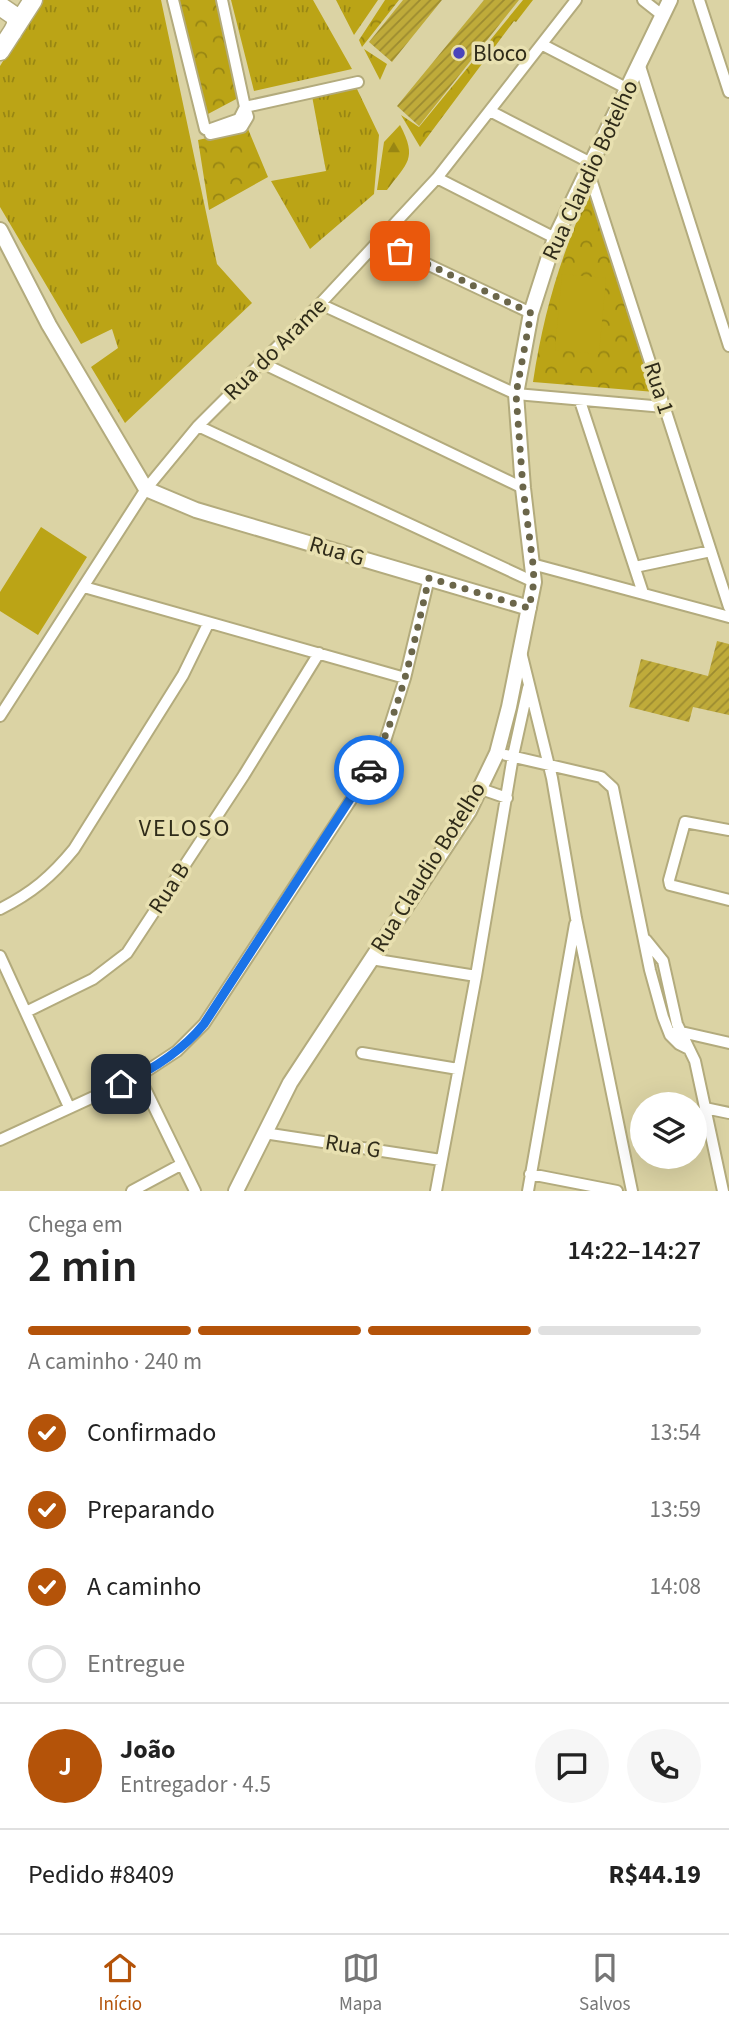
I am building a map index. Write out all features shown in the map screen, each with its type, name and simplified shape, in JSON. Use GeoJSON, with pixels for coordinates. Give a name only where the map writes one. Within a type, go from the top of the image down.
{"type":"FeatureCollection","features":[{"type":"Feature","properties":{"kind":"main road"},"geometry":{"type":"LineString","coordinates":[[5,45],[33,0]]}},
{"type":"Feature","properties":{"kind":"main road"},"geometry":{"type":"LineString","coordinates":[[0,6],[12,12],[17,20],[5,45]]}},
{"type":"Feature","properties":{"kind":"street"},"geometry":{"type":"LineString","coordinates":[[173,0],[205,129],[239,118],[246,107],[358,82]]}},
{"type":"Feature","properties":{"kind":"street"},"geometry":{"type":"LineString","coordinates":[[222,0],[246,107]]}},
{"type":"Feature","properties":{"kind":"street","name":"Rua do Arame"},"geometry":{"type":"LineString","coordinates":[[0,716],[146,489],[198,426],[320,304],[438,178],[576,0]]}},
{"type":"Feature","properties":{"kind":"street"},"geometry":{"type":"LineString","coordinates":[[643,0],[662,15]]}},
{"type":"Feature","properties":{"kind":"street","name":"Rua Claudio Botelho"},"geometry":{"type":"LineString","coordinates":[[236,1191],[290,1083],[469,811],[497,753],[534,582],[516,394],[531,313],[555,238],[670,0]]}},
{"type":"Feature","properties":{"kind":"street"},"geometry":{"type":"LineString","coordinates":[[699,0],[729,92]]}},
{"type":"Feature","properties":{"kind":"street"},"geometry":{"type":"LineString","coordinates":[[543,45],[628,89]]}},
{"type":"Feature","properties":{"kind":"street"},"geometry":{"type":"LineString","coordinates":[[639,63],[729,346]]}},
{"type":"Feature","properties":{"kind":"street"},"geometry":{"type":"LineString","coordinates":[[490,111],[589,166]]}},
{"type":"Feature","properties":{"kind":"street","name":"Rua 1"},"geometry":{"type":"LineString","coordinates":[[589,166],[729,615]]}},
{"type":"Feature","properties":{"kind":"street"},"geometry":{"type":"LineString","coordinates":[[438,178],[555,238]]}},
{"type":"Feature","properties":{"kind":"street"},"geometry":{"type":"LineString","coordinates":[[0,230],[49,325],[146,489]]}},
{"type":"Feature","properties":{"kind":"street"},"geometry":{"type":"LineString","coordinates":[[378,241],[531,313]]}},
{"type":"Feature","properties":{"kind":"street"},"geometry":{"type":"LineString","coordinates":[[320,304],[516,394],[664,407]]}},
{"type":"Feature","properties":{"kind":"street"},"geometry":{"type":"LineString","coordinates":[[262,363],[523,488]]}},
{"type":"Feature","properties":{"kind":"street"},"geometry":{"type":"LineString","coordinates":[[580,401],[643,593]]}},
{"type":"Feature","properties":{"kind":"street"},"geometry":{"type":"LineString","coordinates":[[198,426],[534,582]]}},
{"type":"Feature","properties":{"kind":"street","name":"Rua G"},"geometry":{"type":"LineString","coordinates":[[146,489],[196,510],[529,608]]}},
{"type":"Feature","properties":{"kind":"street"},"geometry":{"type":"LineString","coordinates":[[635,567],[711,551]]}},
{"type":"Feature","properties":{"kind":"street"},"geometry":{"type":"LineString","coordinates":[[533,564],[729,615]]}},
{"type":"Feature","properties":{"kind":"street"},"geometry":{"type":"LineString","coordinates":[[0,1140],[139,1076],[190,1040],[212,1013],[366,778],[385,741],[405,678],[429,578]]}},
{"type":"Feature","properties":{"kind":"street"},"geometry":{"type":"LineString","coordinates":[[84,587],[405,678]]}},
{"type":"Feature","properties":{"kind":"street"},"geometry":{"type":"LineString","coordinates":[[0,909],[24,897],[54,874],[74,849],[183,675],[208,624]]}},
{"type":"Feature","properties":{"kind":"street"},"geometry":{"type":"LineString","coordinates":[[521,649],[549,763],[576,918],[632,1191]]}},
{"type":"Feature","properties":{"kind":"street","name":"Rua B"},"geometry":{"type":"LineString","coordinates":[[26,1012],[93,979],[127,953],[244,775],[318,653]]}},
{"type":"Feature","properties":{"kind":"street"},"geometry":{"type":"LineString","coordinates":[[436,1191],[528,685]]}},
{"type":"Feature","properties":{"kind":"street"},"geometry":{"type":"LineString","coordinates":[[497,753],[601,777],[613,788],[650,970],[667,1028],[679,1044],[689,1049]]}},
{"type":"Feature","properties":{"kind":"street"},"geometry":{"type":"LineString","coordinates":[[481,789],[506,798]]}},
{"type":"Feature","properties":{"kind":"street"},"geometry":{"type":"LineString","coordinates":[[729,830],[685,822],[669,880],[670,885],[729,900]]}},
{"type":"Feature","properties":{"kind":"street"},"geometry":{"type":"LineString","coordinates":[[527,1191],[576,918]]}},
{"type":"Feature","properties":{"kind":"street"},"geometry":{"type":"LineString","coordinates":[[646,940],[663,961],[680,1031],[695,1061],[702,1092]]}},
{"type":"Feature","properties":{"kind":"street"},"geometry":{"type":"LineString","coordinates":[[0,956],[69,1107]]}},
{"type":"Feature","properties":{"kind":"street"},"geometry":{"type":"LineString","coordinates":[[371,959],[476,976]]}},
{"type":"Feature","properties":{"kind":"street"},"geometry":{"type":"LineString","coordinates":[[667,1028],[729,1043]]}},
{"type":"Feature","properties":{"kind":"street"},"geometry":{"type":"LineString","coordinates":[[362,1054],[458,1069]]}},
{"type":"Feature","properties":{"kind":"street"},"geometry":{"type":"LineString","coordinates":[[139,1076],[195,1191]]}},
{"type":"Feature","properties":{"kind":"street"},"geometry":{"type":"LineString","coordinates":[[707,1108],[729,1114]]}},
{"type":"Feature","properties":{"kind":"street"},"geometry":{"type":"LineString","coordinates":[[707,1116],[725,1187]]}},
{"type":"Feature","properties":{"kind":"street","name":"Rua G"},"geometry":{"type":"LineString","coordinates":[[264,1132],[442,1160]]}},
{"type":"Feature","properties":{"kind":"street"},"geometry":{"type":"LineString","coordinates":[[132,1191],[182,1164]]}},
{"type":"Feature","properties":{"kind":"street"},"geometry":{"type":"LineString","coordinates":[[530,1174],[617,1191]]}},
{"type":"Feature","properties":{"kind":"green space"},"geometry":{"type":"Polygon","coordinates":[[[41,0],[161,0],[217,264],[252,303],[125,423],[91,367],[118,348],[112,329],[81,344],[0,207],[0,66],[41,0]]]}},
{"type":"Feature","properties":{"kind":"green space"},"geometry":{"type":"Polygon","coordinates":[[[178,0],[216,0],[240,97],[208,114],[178,0]]]}},
{"type":"Feature","properties":{"kind":"green space"},"geometry":{"type":"Polygon","coordinates":[[[231,0],[313,0],[352,69],[254,91],[231,0]]]}},
{"type":"Feature","properties":{"kind":"green space"},"geometry":{"type":"Polygon","coordinates":[[[336,0],[378,0],[354,35],[336,0]]]}},
{"type":"Feature","properties":{"kind":"green space"},"geometry":{"type":"Polygon","coordinates":[[[385,0],[399,0],[362,47],[359,40],[385,0]]]}},
{"type":"Feature","properties":{"kind":"green space"},"geometry":{"type":"Polygon","coordinates":[[[523,0],[533,0],[516,22],[514,21],[420,147],[401,115],[419,127],[523,0]]]}},
{"type":"Feature","properties":{"kind":"green space"},"geometry":{"type":"Polygon","coordinates":[[[364,49],[387,64],[380,80],[364,49]]]}},
{"type":"Feature","properties":{"kind":"green space"},"geometry":{"type":"Polygon","coordinates":[[[357,89],[379,135],[374,194],[310,249],[271,181],[326,171],[312,96],[357,89]]]}},
{"type":"Feature","properties":{"kind":"green space"},"geometry":{"type":"Polygon","coordinates":[[[400,125],[408,146],[408,160],[387,190],[377,190],[384,142],[400,125]]]}},
{"type":"Feature","properties":{"kind":"green space"},"geometry":{"type":"Polygon","coordinates":[[[248,129],[268,177],[209,210],[198,140],[248,129]]]}},
{"type":"Feature","properties":{"kind":"green space"},"geometry":{"type":"Polygon","coordinates":[[[591,188],[655,392],[533,382],[542,331],[555,283],[591,188]]]}},
{"type":"Feature","properties":{"kind":"green space"},"geometry":{"type":"Polygon","coordinates":[[[562,274],[606,278],[599,354],[555,350],[562,274]]]}},
{"type":"Feature","properties":{"kind":"green space"},"geometry":{"type":"Polygon","coordinates":[[[41,527],[87,557],[38,635],[0,611],[0,592],[41,527]]]}},
{"type":"Feature","properties":{"kind":"building"},"geometry":{"type":"Polygon","coordinates":[[[403,0],[442,0],[392,62],[369,42],[403,0]]]}},
{"type":"Feature","properties":{"kind":"building","name":"Bloco"},"geometry":{"type":"Polygon","coordinates":[[[484,0],[519,0],[419,126],[397,106],[484,0]]]}},
{"type":"Feature","properties":{"kind":"building"},"geometry":{"type":"Polygon","coordinates":[[[717,641],[729,644],[729,715],[693,707],[689,722],[629,707],[641,659],[708,676],[717,641]]]}},
{"type":"Feature","properties":{"kind":"way so far"},"geometry":{"type":"LineString","coordinates":[[369,770],[385,741],[405,678],[429,578],[529,608],[534,582],[516,394],[531,313],[400,251]]}},
{"type":"Feature","properties":{"kind":"place","name":"Bloco"},"geometry":{"type":"Point","coordinates":[459,53]}},
{"type":"Feature","properties":{"kind":"district","name":"VELOSO"},"geometry":{"type":"Point","coordinates":[185,828]}},
{"type":"Feature","properties":{"kind":"route"},"geometry":{"type":"LineString","coordinates":[[121,1084],[139,1076],[177,1051],[204,1024],[369,770]]}}]}
